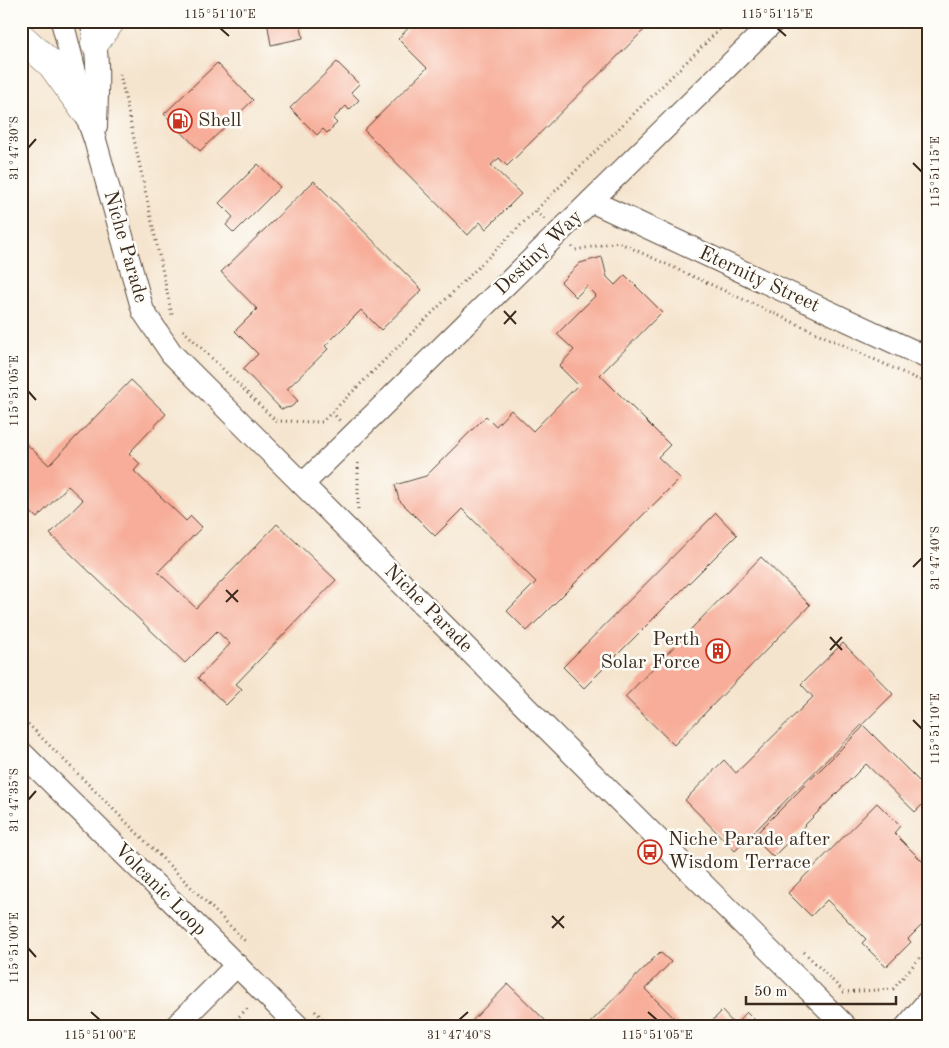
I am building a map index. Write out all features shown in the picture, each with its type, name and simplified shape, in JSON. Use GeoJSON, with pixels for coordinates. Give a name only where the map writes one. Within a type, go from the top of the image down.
{"type":"FeatureCollection","features":[{"type":"Feature","properties":{"kind":"main road"},"geometry":{"type":"LineString","coordinates":[[21,37],[52,65],[85,111]]}},
{"type":"Feature","properties":{"kind":"street","name":"Niche Parade"},"geometry":{"type":"LineString","coordinates":[[62,21],[85,111],[95,140],[143,312],[172,354],[846,1027]]}},
{"type":"Feature","properties":{"kind":"street","name":"Destiny Way"},"geometry":{"type":"LineString","coordinates":[[303,484],[774,21]]}},
{"type":"Feature","properties":{"kind":"street","name":"Niche Parade"},"geometry":{"type":"LineString","coordinates":[[95,140],[99,28]]}},
{"type":"Feature","properties":{"kind":"street","name":"Eternity Street"},"geometry":{"type":"LineString","coordinates":[[591,201],[928,358]]}},
{"type":"Feature","properties":{"kind":"street","name":"Volcanic Loop"},"geometry":{"type":"LineString","coordinates":[[21,752],[299,1027]]}},
{"type":"Feature","properties":{"kind":"street"},"geometry":{"type":"LineString","coordinates":[[175,1027],[237,965]]}},
{"type":"Feature","properties":{"kind":"street"},"geometry":{"type":"LineString","coordinates":[[906,1027],[928,1001]]}},
{"type":"Feature","properties":{"kind":"path"},"geometry":{"type":"LineString","coordinates":[[118,67],[173,320]]}},
{"type":"Feature","properties":{"kind":"path"},"geometry":{"type":"LineString","coordinates":[[180,327],[276,421],[322,422],[535,211]]}},
{"type":"Feature","properties":{"kind":"path"},"geometry":{"type":"LineString","coordinates":[[332,412],[369,451],[358,461],[357,509],[364,515]]}},
{"type":"Feature","properties":{"kind":"path"},"geometry":{"type":"LineString","coordinates":[[21,717],[252,948]]}},
{"type":"Feature","properties":{"kind":"path"},"geometry":{"type":"LineString","coordinates":[[798,947],[843,991]]}},
{"type":"Feature","properties":{"kind":"path"},"geometry":{"type":"LineString","coordinates":[[827,1008],[843,991],[893,989],[928,948]]}},
{"type":"Feature","properties":{"kind":"path"},"geometry":{"type":"LineString","coordinates":[[211,1020],[232,1023],[264,992]]}},
{"type":"Feature","properties":{"kind":"path"},"geometry":{"type":"LineString","coordinates":[[312,1008],[331,1027]]}},
{"type":"Feature","properties":{"kind":"building"},"geometry":{"type":"Polygon","coordinates":[[[267,21],[300,21],[303,38],[271,45],[267,21]]]}},
{"type":"Feature","properties":{"kind":"building"},"geometry":{"type":"Polygon","coordinates":[[[415,21],[653,21],[507,166],[499,158],[491,165],[521,194],[486,229],[480,222],[468,235],[364,130],[427,68],[398,39],[415,21]]]}},
{"type":"Feature","properties":{"kind":"building"},"geometry":{"type":"Polygon","coordinates":[[[337,62],[359,84],[351,92],[359,100],[349,110],[346,106],[333,119],[337,123],[327,133],[323,129],[317,135],[290,108],[337,62]]]}},
{"type":"Feature","properties":{"kind":"building"},"geometry":{"type":"Polygon","coordinates":[[[217,63],[253,100],[200,151],[164,114],[217,63]]]}},
{"type":"Feature","properties":{"kind":"building"},"geometry":{"type":"Polygon","coordinates":[[[258,164],[280,187],[234,233],[226,225],[233,217],[219,203],[258,164]]]}},
{"type":"Feature","properties":{"kind":"building"},"geometry":{"type":"Polygon","coordinates":[[[314,181],[422,290],[381,330],[361,310],[325,346],[328,349],[287,389],[298,401],[291,407],[281,409],[243,369],[258,354],[235,331],[257,309],[221,272],[314,181]]]}},
{"type":"Feature","properties":{"kind":"building"},"geometry":{"type":"Polygon","coordinates":[[[602,257],[607,277],[615,285],[625,275],[662,312],[600,375],[670,445],[658,457],[680,478],[527,631],[507,611],[536,582],[462,509],[435,536],[399,500],[395,485],[426,476],[486,416],[496,426],[511,410],[533,431],[578,385],[559,366],[574,350],[557,334],[596,295],[587,286],[576,297],[561,282],[580,263],[602,257]]]}},
{"type":"Feature","properties":{"kind":"building"},"geometry":{"type":"Polygon","coordinates":[[[131,380],[166,414],[129,453],[140,464],[134,471],[186,521],[191,516],[202,527],[158,572],[196,608],[277,524],[336,580],[236,684],[242,689],[226,705],[198,678],[230,644],[217,631],[185,663],[50,534],[83,500],[68,486],[37,518],[21,503],[21,439],[49,465],[131,380]]]}},
{"type":"Feature","properties":{"kind":"building"},"geometry":{"type":"Polygon","coordinates":[[[716,513],[737,535],[584,688],[563,667],[716,513]]]}},
{"type":"Feature","properties":{"kind":"building","name":"Perth Solar Force"},"geometry":{"type":"Polygon","coordinates":[[[761,557],[810,605],[674,745],[625,697],[761,557]]]}},
{"type":"Feature","properties":{"kind":"building"},"geometry":{"type":"Polygon","coordinates":[[[843,643],[893,694],[735,851],[685,800],[724,760],[736,773],[813,697],[801,684],[843,643]]]}},
{"type":"Feature","properties":{"kind":"building"},"geometry":{"type":"Polygon","coordinates":[[[864,726],[928,790],[928,799],[915,812],[866,764],[773,857],[753,837],[864,726]]]}},
{"type":"Feature","properties":{"kind":"building"},"geometry":{"type":"Polygon","coordinates":[[[877,803],[900,826],[894,833],[928,867],[928,919],[908,939],[911,942],[886,967],[862,943],[866,939],[827,900],[811,916],[788,893],[877,803]]]}},
{"type":"Feature","properties":{"kind":"building"},"geometry":{"type":"Polygon","coordinates":[[[660,952],[671,962],[645,989],[683,1027],[586,1027],[660,952]]]}},
{"type":"Feature","properties":{"kind":"building"},"geometry":{"type":"Polygon","coordinates":[[[508,984],[552,1027],[466,1027],[508,984]]]}},
{"type":"Feature","properties":{"kind":"building"},"geometry":{"type":"Polygon","coordinates":[[[722,1011],[735,1025],[747,1012],[762,1027],[706,1027],[722,1011]]]}},
{"type":"Feature","properties":{"kind":"place","name":"Shell"},"geometry":{"type":"Point","coordinates":[180,121]}},
{"type":"Feature","properties":{"kind":"place","name":"Perth Solar Force"},"geometry":{"type":"Point","coordinates":[718,651]}},
{"type":"Feature","properties":{"kind":"place","name":"Niche Parade after Wisdom Terrace"},"geometry":{"type":"Point","coordinates":[650,852]}}]}
